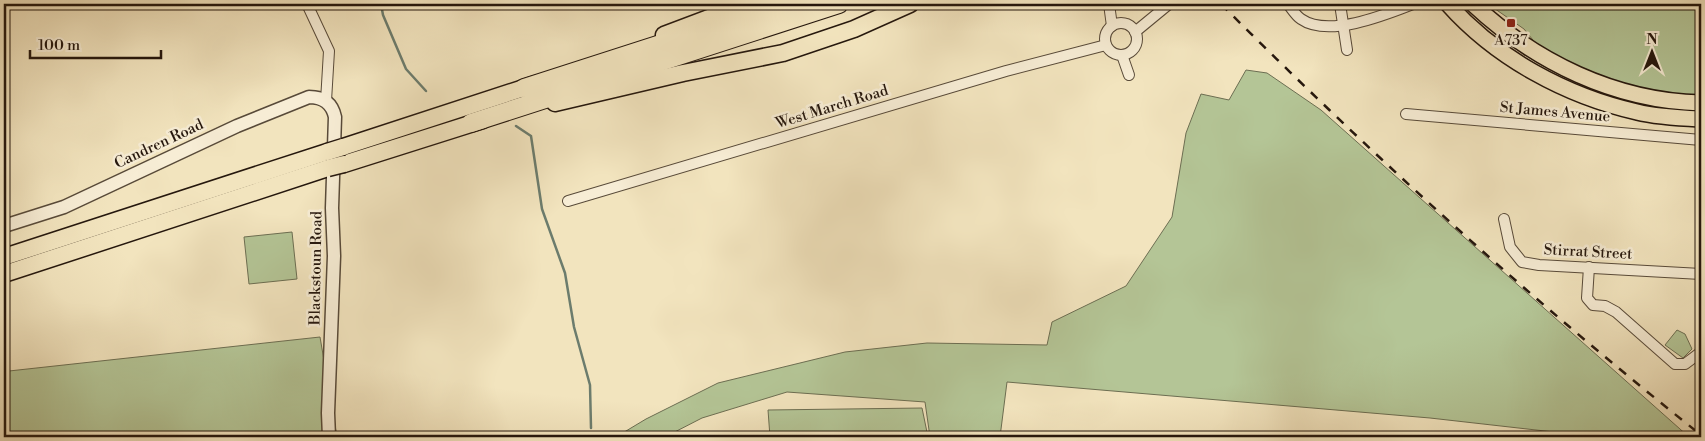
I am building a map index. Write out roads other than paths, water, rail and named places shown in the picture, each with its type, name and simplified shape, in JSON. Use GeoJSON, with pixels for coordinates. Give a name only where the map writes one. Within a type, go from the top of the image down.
{"type":"FeatureCollection","features":[{"type":"Feature","properties":{"kind":"highway"},"geometry":{"type":"LineString","coordinates":[[524,88],[746,4]]}},
{"type":"Feature","properties":{"kind":"highway"},"geometry":{"type":"LineString","coordinates":[[4,274],[327,160],[343,147],[785,4]]}},
{"type":"Feature","properties":{"kind":"highway"},"geometry":{"type":"LineString","coordinates":[[4,257],[327,160],[344,164],[839,4]]}},
{"type":"Feature","properties":{"kind":"highway"},"geometry":{"type":"LineString","coordinates":[[470,123],[783,53],[854,29],[910,4]]}},
{"type":"Feature","properties":{"kind":"main road"},"geometry":{"type":"LineString","coordinates":[[1448,4],[1462,20],[1504,53],[1571,92],[1637,112],[1701,119]]}},
{"type":"Feature","properties":{"kind":"main road"},"geometry":{"type":"LineString","coordinates":[[1473,4],[1517,40],[1539,55],[1579,75],[1608,87],[1638,95],[1688,103],[1701,103]]}},
{"type":"Feature","properties":{"kind":"street"},"geometry":{"type":"LineString","coordinates":[[307,4],[329,51],[326,101]]}},
{"type":"Feature","properties":{"kind":"street"},"geometry":{"type":"LineString","coordinates":[[1109,4],[1112,26]]}},
{"type":"Feature","properties":{"kind":"street"},"geometry":{"type":"LineString","coordinates":[[1135,32],[1169,4]]}},
{"type":"Feature","properties":{"kind":"street"},"geometry":{"type":"LineString","coordinates":[[1288,4],[1300,18],[1311,24],[1328,27],[1342,26],[1413,4]]}},
{"type":"Feature","properties":{"kind":"street"},"geometry":{"type":"LineString","coordinates":[[1340,4],[1347,50]]}},
{"type":"Feature","properties":{"kind":"street"},"geometry":{"type":"LineString","coordinates":[[1122,23],[1132,28],[1135,32],[1137,37],[1135,47],[1128,54],[1112,53],[1106,45],[1106,34],[1112,26],[1122,23]]}},
{"type":"Feature","properties":{"kind":"street","name":"West March Road"},"geometry":{"type":"LineString","coordinates":[[568,201],[1006,71],[1106,45]]}},
{"type":"Feature","properties":{"kind":"street"},"geometry":{"type":"LineString","coordinates":[[1122,55],[1129,75]]}},
{"type":"Feature","properties":{"kind":"street","name":"Candren Road"},"geometry":{"type":"LineString","coordinates":[[4,226],[64,207],[237,126],[309,96],[319,97],[326,101]]}},
{"type":"Feature","properties":{"kind":"street","name":"Blackstoun Road"},"geometry":{"type":"LineString","coordinates":[[326,101],[333,108],[335,117],[332,208],[334,256],[328,413],[329,437]]}},
{"type":"Feature","properties":{"kind":"street","name":"St James Avenue"},"geometry":{"type":"LineString","coordinates":[[1406,114],[1701,140]]}},
{"type":"Feature","properties":{"kind":"street","name":"Stirrat Street"},"geometry":{"type":"LineString","coordinates":[[1504,219],[1510,247],[1522,262],[1539,265],[1701,274]]}},
{"type":"Feature","properties":{"kind":"street"},"geometry":{"type":"LineString","coordinates":[[1589,267],[1587,298],[1593,305],[1605,306],[1616,312],[1675,364],[1685,364],[1701,352]]}},
{"type":"Feature","properties":{"kind":"waterway"},"geometry":{"type":"LineString","coordinates":[[381,4],[383,15],[406,69],[426,91]]}},
{"type":"Feature","properties":{"kind":"waterway"},"geometry":{"type":"LineString","coordinates":[[516,126],[531,136],[542,209],[565,273],[574,327],[590,385],[591,428]]}},
{"type":"Feature","properties":{"kind":"railway"},"geometry":{"type":"LineString","coordinates":[[1221,4],[1336,117],[1515,280],[1701,435]]}},
{"type":"Feature","properties":{"kind":"place","name":"A737"},"geometry":{"type":"Point","coordinates":[1511,23]}}]}
